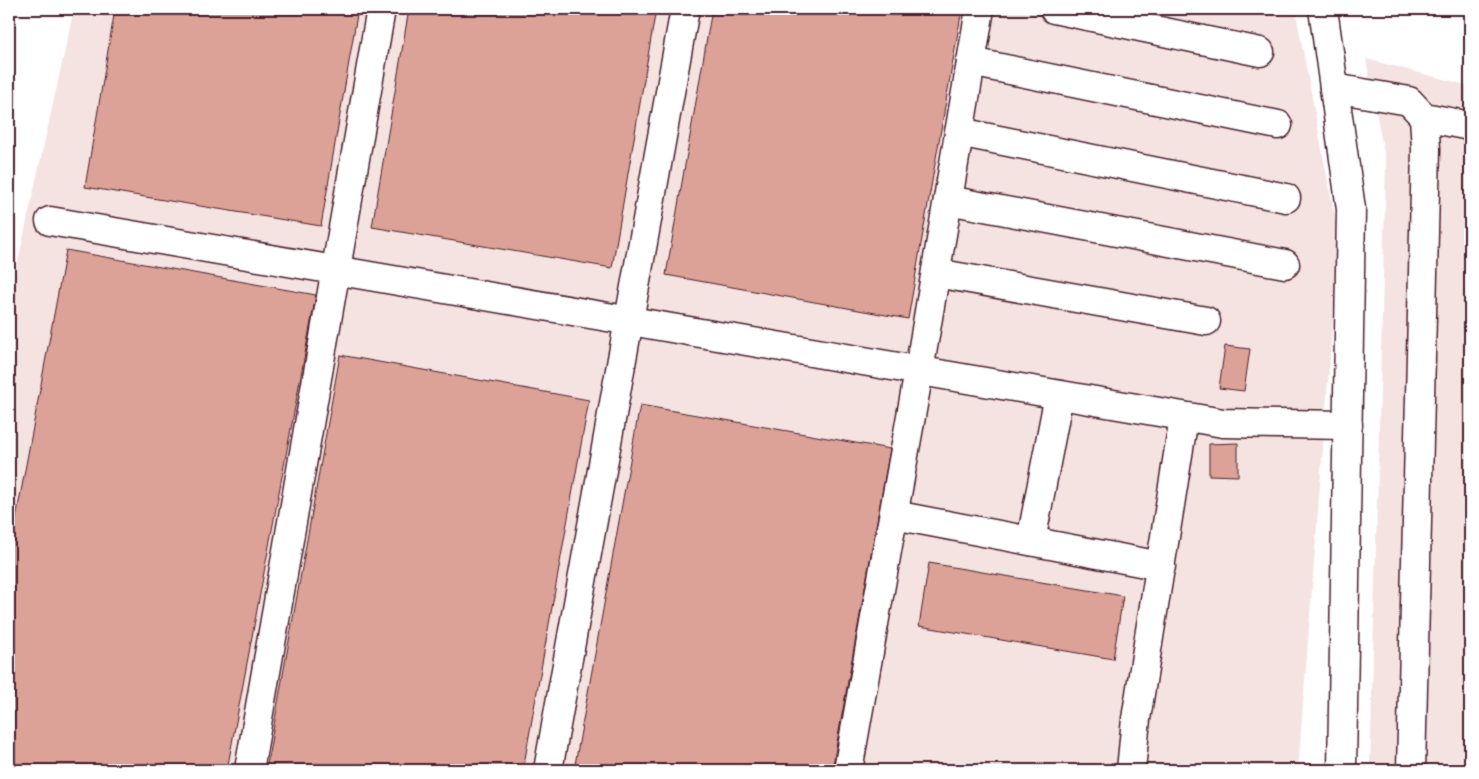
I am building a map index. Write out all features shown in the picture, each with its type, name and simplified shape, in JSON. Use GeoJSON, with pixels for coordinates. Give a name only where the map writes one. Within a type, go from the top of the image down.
{"type":"FeatureCollection","features":[{"type":"Feature","properties":{"kind":"street"},"geometry":{"type":"LineString","coordinates":[[249,770],[381,9]]}},
{"type":"Feature","properties":{"kind":"street"},"geometry":{"type":"LineString","coordinates":[[548,770],[685,9]]}},
{"type":"Feature","properties":{"kind":"street"},"geometry":{"type":"LineString","coordinates":[[848,770],[936,273],[980,9]]}},
{"type":"Feature","properties":{"kind":"street"},"geometry":{"type":"LineString","coordinates":[[1054,9],[1260,52]]}},
{"type":"Feature","properties":{"kind":"street"},"geometry":{"type":"LineString","coordinates":[[1323,9],[1351,209],[1342,770]]}},
{"type":"Feature","properties":{"kind":"street"},"geometry":{"type":"LineString","coordinates":[[971,62],[1278,125]]}},
{"type":"Feature","properties":{"kind":"street"},"geometry":{"type":"LineString","coordinates":[[1334,88],[1409,101],[1424,117],[1470,126]]}},
{"type":"Feature","properties":{"kind":"street"},"geometry":{"type":"LineString","coordinates":[[1411,770],[1426,149],[1424,117]]}},
{"type":"Feature","properties":{"kind":"street"},"geometry":{"type":"LineString","coordinates":[[960,132],[1286,198]]}},
{"type":"Feature","properties":{"kind":"street"},"geometry":{"type":"LineString","coordinates":[[948,200],[1285,264]]}},
{"type":"Feature","properties":{"kind":"street"},"geometry":{"type":"LineString","coordinates":[[50,221],[1184,417],[1223,423],[1348,425]]}},
{"type":"Feature","properties":{"kind":"street"},"geometry":{"type":"LineString","coordinates":[[936,273],[1206,321]]}},
{"type":"Feature","properties":{"kind":"street"},"geometry":{"type":"LineString","coordinates":[[1031,541],[1059,395]]}},
{"type":"Feature","properties":{"kind":"street"},"geometry":{"type":"LineString","coordinates":[[1131,770],[1136,719],[1184,417]]}},
{"type":"Feature","properties":{"kind":"street"},"geometry":{"type":"LineString","coordinates":[[894,515],[1161,566]]}},
{"type":"Feature","properties":{"kind":"shaded area"},"geometry":{"type":"Polygon","coordinates":[[[74,9],[1295,9],[1339,239],[1298,770],[9,770],[9,302],[74,9]]]}},
{"type":"Feature","properties":{"kind":"shaded area"},"geometry":{"type":"Polygon","coordinates":[[[1366,59],[1470,86],[1470,770],[1370,770],[1386,164],[1366,59]]]}},
{"type":"Feature","properties":{"kind":"building"},"geometry":{"type":"Polygon","coordinates":[[[115,9],[358,9],[321,226],[85,187],[115,9]]]}},
{"type":"Feature","properties":{"kind":"building"},"geometry":{"type":"Polygon","coordinates":[[[409,9],[656,9],[612,268],[372,227],[409,9]]]}},
{"type":"Feature","properties":{"kind":"building"},"geometry":{"type":"Polygon","coordinates":[[[712,9],[962,9],[908,319],[666,275],[712,9]]]}},
{"type":"Feature","properties":{"kind":"building"},"geometry":{"type":"Polygon","coordinates":[[[66,250],[316,295],[227,770],[9,770],[9,556],[66,250]]]}},
{"type":"Feature","properties":{"kind":"building"},"geometry":{"type":"Polygon","coordinates":[[[1225,346],[1250,349],[1244,391],[1219,388],[1225,346]]]}},
{"type":"Feature","properties":{"kind":"building"},"geometry":{"type":"Polygon","coordinates":[[[340,355],[589,400],[523,770],[266,770],[340,355]]]}},
{"type":"Feature","properties":{"kind":"building"},"geometry":{"type":"Polygon","coordinates":[[[640,405],[890,449],[832,770],[574,770],[640,405]]]}},
{"type":"Feature","properties":{"kind":"building"},"geometry":{"type":"Polygon","coordinates":[[[1238,443],[1238,476],[1209,475],[1209,444],[1238,443]]]}},
{"type":"Feature","properties":{"kind":"building"},"geometry":{"type":"Polygon","coordinates":[[[929,563],[1123,596],[1113,659],[919,626],[929,563]]]}}]}
